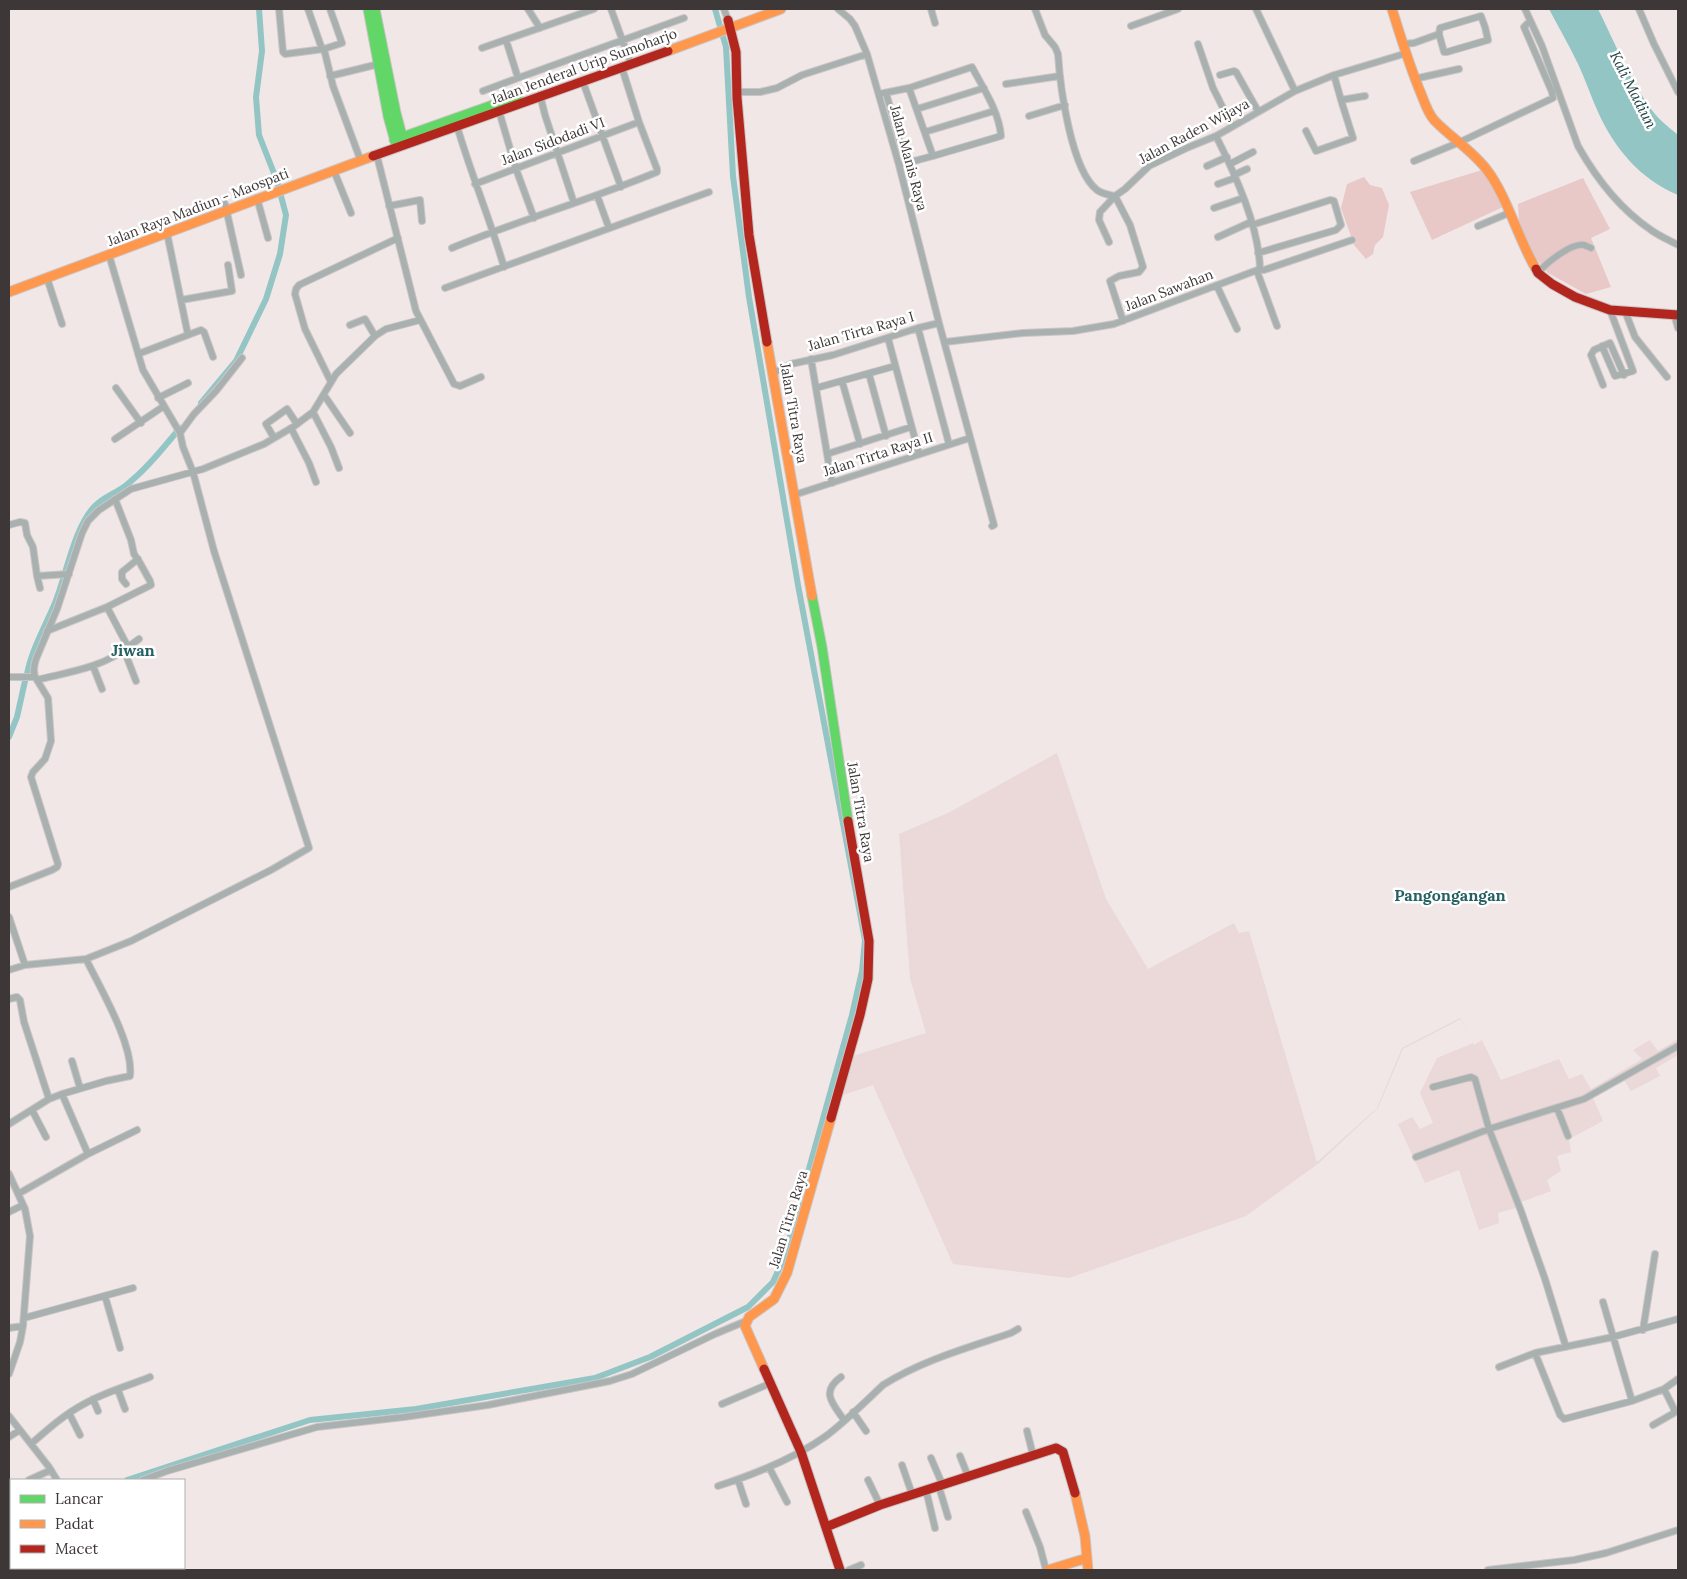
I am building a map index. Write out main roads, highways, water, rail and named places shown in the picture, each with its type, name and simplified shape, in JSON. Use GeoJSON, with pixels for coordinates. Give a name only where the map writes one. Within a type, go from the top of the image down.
{"type":"FeatureCollection","features":[{"type":"Feature","properties":{"kind":"main road"},"geometry":{"type":"LineString","coordinates":[[368,9],[388,116],[399,142]]}},
{"type":"Feature","properties":{"kind":"main road"},"geometry":{"type":"LineString","coordinates":[[375,9],[399,142]]}},
{"type":"Feature","properties":{"kind":"main road","name":"Jalan Jenderal Urip Sumoharjo"},"geometry":{"type":"LineString","coordinates":[[726,25],[761,9]]}},
{"type":"Feature","properties":{"kind":"main road","name":"Jalan Jenderal Urip Sumoharjo"},"geometry":{"type":"LineString","coordinates":[[399,142],[726,25],[781,9]]}},
{"type":"Feature","properties":{"kind":"main road"},"geometry":{"type":"LineString","coordinates":[[1392,9],[1423,102],[1433,119],[1460,142],[1487,170],[1509,212],[1526,253],[1538,273],[1552,284],[1574,296],[1610,310],[1676,315]]}},
{"type":"Feature","properties":{"kind":"main road","name":"Jalan Titra Raya"},"geometry":{"type":"LineString","coordinates":[[726,25],[737,65],[737,92],[749,235],[822,647],[845,805],[866,914],[869,941],[870,970],[860,1015],[787,1273],[774,1298],[746,1321],[745,1326],[746,1333],[771,1383],[801,1452],[826,1527]]}},
{"type":"Feature","properties":{"kind":"main road","name":"Jalan Jenderal Urip Sumoharjo"},"geometry":{"type":"LineString","coordinates":[[399,142],[457,126],[583,82],[622,68],[630,60]]}},
{"type":"Feature","properties":{"kind":"main road","name":"Jalan Raya Madiun - Maospati"},"geometry":{"type":"LineString","coordinates":[[10,288],[47,278],[109,255],[167,233],[226,207],[257,198],[281,187],[377,156],[399,142]]}},
{"type":"Feature","properties":{"kind":"main road","name":"Jalan Raya Madiun - Maospati"},"geometry":{"type":"LineString","coordinates":[[10,288],[399,142]]}},
{"type":"Feature","properties":{"kind":"main road"},"geometry":{"type":"LineString","coordinates":[[840,1570],[826,1527],[912,1494],[1056,1448],[1063,1452],[1070,1472],[1082,1524],[1088,1570]]}},
{"type":"Feature","properties":{"kind":"main road"},"geometry":{"type":"LineString","coordinates":[[1047,1570],[1087,1558]]}},
{"type":"Feature","properties":{"kind":"water","name":"Kali Madiun"},"geometry":{"type":"Polygon","coordinates":[[[1549,9],[1598,9],[1641,94],[1655,113],[1678,135],[1678,195],[1652,181],[1641,172],[1612,138],[1598,112],[1576,59],[1549,9]]]}},
{"type":"Feature","properties":{"kind":"waterway"},"geometry":{"type":"LineString","coordinates":[[201,403],[236,361],[266,299],[280,254],[286,215],[277,181],[259,135],[256,97],[262,51],[259,9]]}},
{"type":"Feature","properties":{"kind":"waterway"},"geometry":{"type":"LineString","coordinates":[[130,1479],[310,1420],[416,1409],[595,1378],[650,1357],[748,1307],[773,1282],[784,1258],[852,1015],[862,971],[865,940],[798,585],[749,297],[733,176],[726,47],[715,9]]}},
{"type":"Feature","properties":{"kind":"waterway"},"geometry":{"type":"LineString","coordinates":[[27,674],[35,647],[55,603],[82,525],[99,502],[125,486],[140,473],[180,428]]}},
{"type":"Feature","properties":{"kind":"waterway"},"geometry":{"type":"LineString","coordinates":[[9,737],[17,717],[25,681]]}},
{"type":"Feature","properties":{"kind":"district","name":"Jiwan"},"geometry":{"type":"Point","coordinates":[133,650]}},
{"type":"Feature","properties":{"kind":"district","name":"Pangongangan"},"geometry":{"type":"Point","coordinates":[1450,895]}}]}
